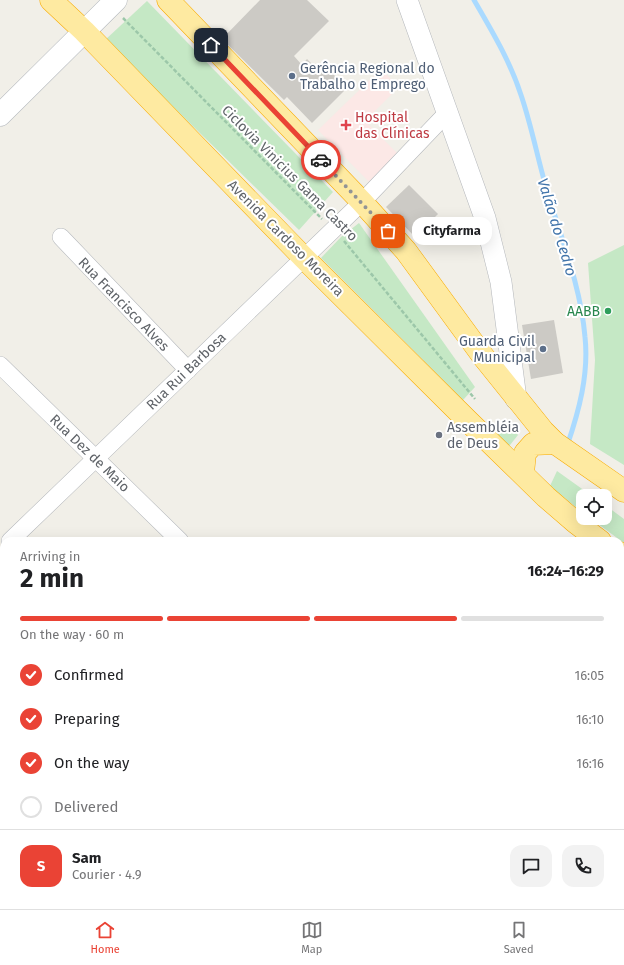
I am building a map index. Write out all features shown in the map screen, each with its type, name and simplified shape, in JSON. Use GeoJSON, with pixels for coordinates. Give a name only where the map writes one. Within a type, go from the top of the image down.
{"type":"FeatureCollection","features":[{"type":"Feature","properties":{"kind":"highway","name":"Avenida Cardoso Moreira"},"geometry":{"type":"LineString","coordinates":[[51,0],[84,31],[304,258],[552,502],[595,537]]}},
{"type":"Feature","properties":{"kind":"highway"},"geometry":{"type":"LineString","coordinates":[[168,0],[362,202],[406,251],[516,399],[556,444],[624,491]]}},
{"type":"Feature","properties":{"kind":"highway"},"geometry":{"type":"LineString","coordinates":[[523,473],[525,453],[533,444],[556,444]]}},
{"type":"Feature","properties":{"kind":"main road"},"geometry":{"type":"LineString","coordinates":[[0,115],[114,2]]}},
{"type":"Feature","properties":{"kind":"street"},"geometry":{"type":"LineString","coordinates":[[406,0],[448,112],[485,218],[501,282],[516,399]]}},
{"type":"Feature","properties":{"kind":"street","name":"Rua Rui Barbosa"},"geometry":{"type":"LineString","coordinates":[[14,537],[362,202],[448,112]]}},
{"type":"Feature","properties":{"kind":"street","name":"Rua Francisco Alves"},"geometry":{"type":"LineString","coordinates":[[61,237],[188,370]]}},
{"type":"Feature","properties":{"kind":"street","name":"Rua Dez de Maio"},"geometry":{"type":"LineString","coordinates":[[0,365],[176,537]]}},
{"type":"Feature","properties":{"kind":"path","name":"Ciclovia Vinicius Gama Castro"},"geometry":{"type":"LineString","coordinates":[[114,2],[363,262],[477,401]]}},
{"type":"Feature","properties":{"kind":"shaded area","name":"Hospital das Clínicas"},"geometry":{"type":"Polygon","coordinates":[[[381,69],[399,87],[365,121],[402,158],[373,186],[318,130],[381,69]]]}},
{"type":"Feature","properties":{"kind":"green space"},"geometry":{"type":"Polygon","coordinates":[[[147,1],[333,192],[299,230],[105,40],[147,1]]]}},
{"type":"Feature","properties":{"kind":"green space"},"geometry":{"type":"Polygon","coordinates":[[[359,223],[475,387],[463,400],[321,258],[341,237],[359,223]]]}},
{"type":"Feature","properties":{"kind":"green space","name":"AABB"},"geometry":{"type":"Polygon","coordinates":[[[624,245],[624,465],[590,444],[595,360],[588,263],[624,245]]]}},
{"type":"Feature","properties":{"kind":"green space"},"geometry":{"type":"Polygon","coordinates":[[[505,420],[518,435],[506,450],[491,436],[505,420]]]}},
{"type":"Feature","properties":{"kind":"green space"},"geometry":{"type":"Polygon","coordinates":[[[557,471],[582,489],[576,489],[576,507],[550,486],[557,471]]]}},
{"type":"Feature","properties":{"kind":"green space"},"geometry":{"type":"Polygon","coordinates":[[[612,510],[624,519],[624,537],[616,537],[600,525],[612,525],[612,510]]]}},
{"type":"Feature","properties":{"kind":"building"},"geometry":{"type":"Polygon","coordinates":[[[260,0],[307,0],[329,21],[294,56],[302,65],[307,59],[316,68],[322,63],[347,88],[312,123],[287,97],[284,100],[222,39],[260,0]]]}},
{"type":"Feature","properties":{"kind":"building"},"geometry":{"type":"Polygon","coordinates":[[[409,185],[438,214],[415,237],[386,207],[409,185]]]}},
{"type":"Feature","properties":{"kind":"building","name":"Guarda Civil Municipal"},"geometry":{"type":"Polygon","coordinates":[[[554,320],[563,373],[531,379],[522,325],[554,320]]]}},
{"type":"Feature","properties":{"kind":"waterway","name":"Valão do Cedro"},"geometry":{"type":"LineString","coordinates":[[474,0],[494,35],[517,82],[544,182],[580,300],[585,337],[586,365],[579,406],[567,446]]}},
{"type":"Feature","properties":{"kind":"way so far"},"geometry":{"type":"LineString","coordinates":[[321,160],[388,231]]}},
{"type":"Feature","properties":{"kind":"place","name":"Gerência Regional do Trabalho e Emprego"},"geometry":{"type":"Point","coordinates":[292,76]}},
{"type":"Feature","properties":{"kind":"place","name":"Hospital das Clínicas"},"geometry":{"type":"Point","coordinates":[346,125]}},
{"type":"Feature","properties":{"kind":"place","name":"Cityfarma"},"geometry":{"type":"Point","coordinates":[388,231]}},
{"type":"Feature","properties":{"kind":"place","name":"AABB"},"geometry":{"type":"Point","coordinates":[608,311]}},
{"type":"Feature","properties":{"kind":"place","name":"Guarda Civil Municipal"},"geometry":{"type":"Point","coordinates":[543,349]}},
{"type":"Feature","properties":{"kind":"place","name":"Assembléia de Deus"},"geometry":{"type":"Point","coordinates":[439,435]}},
{"type":"Feature","properties":{"kind":"route"},"geometry":{"type":"LineString","coordinates":[[211,45],[321,160]]}}]}
